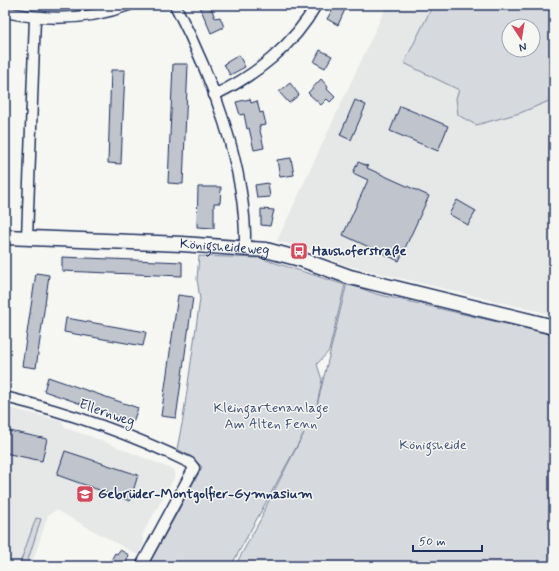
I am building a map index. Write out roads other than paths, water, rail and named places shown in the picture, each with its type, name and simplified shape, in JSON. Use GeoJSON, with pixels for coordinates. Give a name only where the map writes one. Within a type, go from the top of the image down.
{"type":"FeatureCollection","features":[{"type":"Feature","properties":{"kind":"street"},"geometry":{"type":"LineString","coordinates":[[5,12],[35,18],[86,16],[130,5]]}},
{"type":"Feature","properties":{"kind":"street"},"geometry":{"type":"LineString","coordinates":[[176,5],[199,55],[227,135],[241,191],[246,230],[246,247]]}},
{"type":"Feature","properties":{"kind":"street"},"geometry":{"type":"LineString","coordinates":[[214,95],[245,78],[288,44],[309,18],[316,5]]}},
{"type":"Feature","properties":{"kind":"street"},"geometry":{"type":"LineString","coordinates":[[27,238],[35,18]]}},
{"type":"Feature","properties":{"kind":"street","name":"Königsheideweg"},"geometry":{"type":"LineString","coordinates":[[5,237],[246,247],[283,254],[350,277],[554,327]]}},
{"type":"Feature","properties":{"kind":"street","name":"Ellernweg"},"geometry":{"type":"LineString","coordinates":[[5,397],[98,423],[145,441],[190,463],[194,468],[141,566]]}},
{"type":"Feature","properties":{"kind":"place","name":"Haushoferstraße"},"geometry":{"type":"Point","coordinates":[299,251]}},
{"type":"Feature","properties":{"kind":"place","name":"Gebrüder-Montgolfier-Gymnasium"},"geometry":{"type":"Point","coordinates":[85,494]}},
{"type":"Feature","properties":{"kind":"park label","name":"Kleingartenanlage Am Alten Fenn"},"geometry":{"type":"Point","coordinates":[271,416]}},
{"type":"Feature","properties":{"kind":"park label","name":"Königsheide"},"geometry":{"type":"Point","coordinates":[433,445]}}]}
